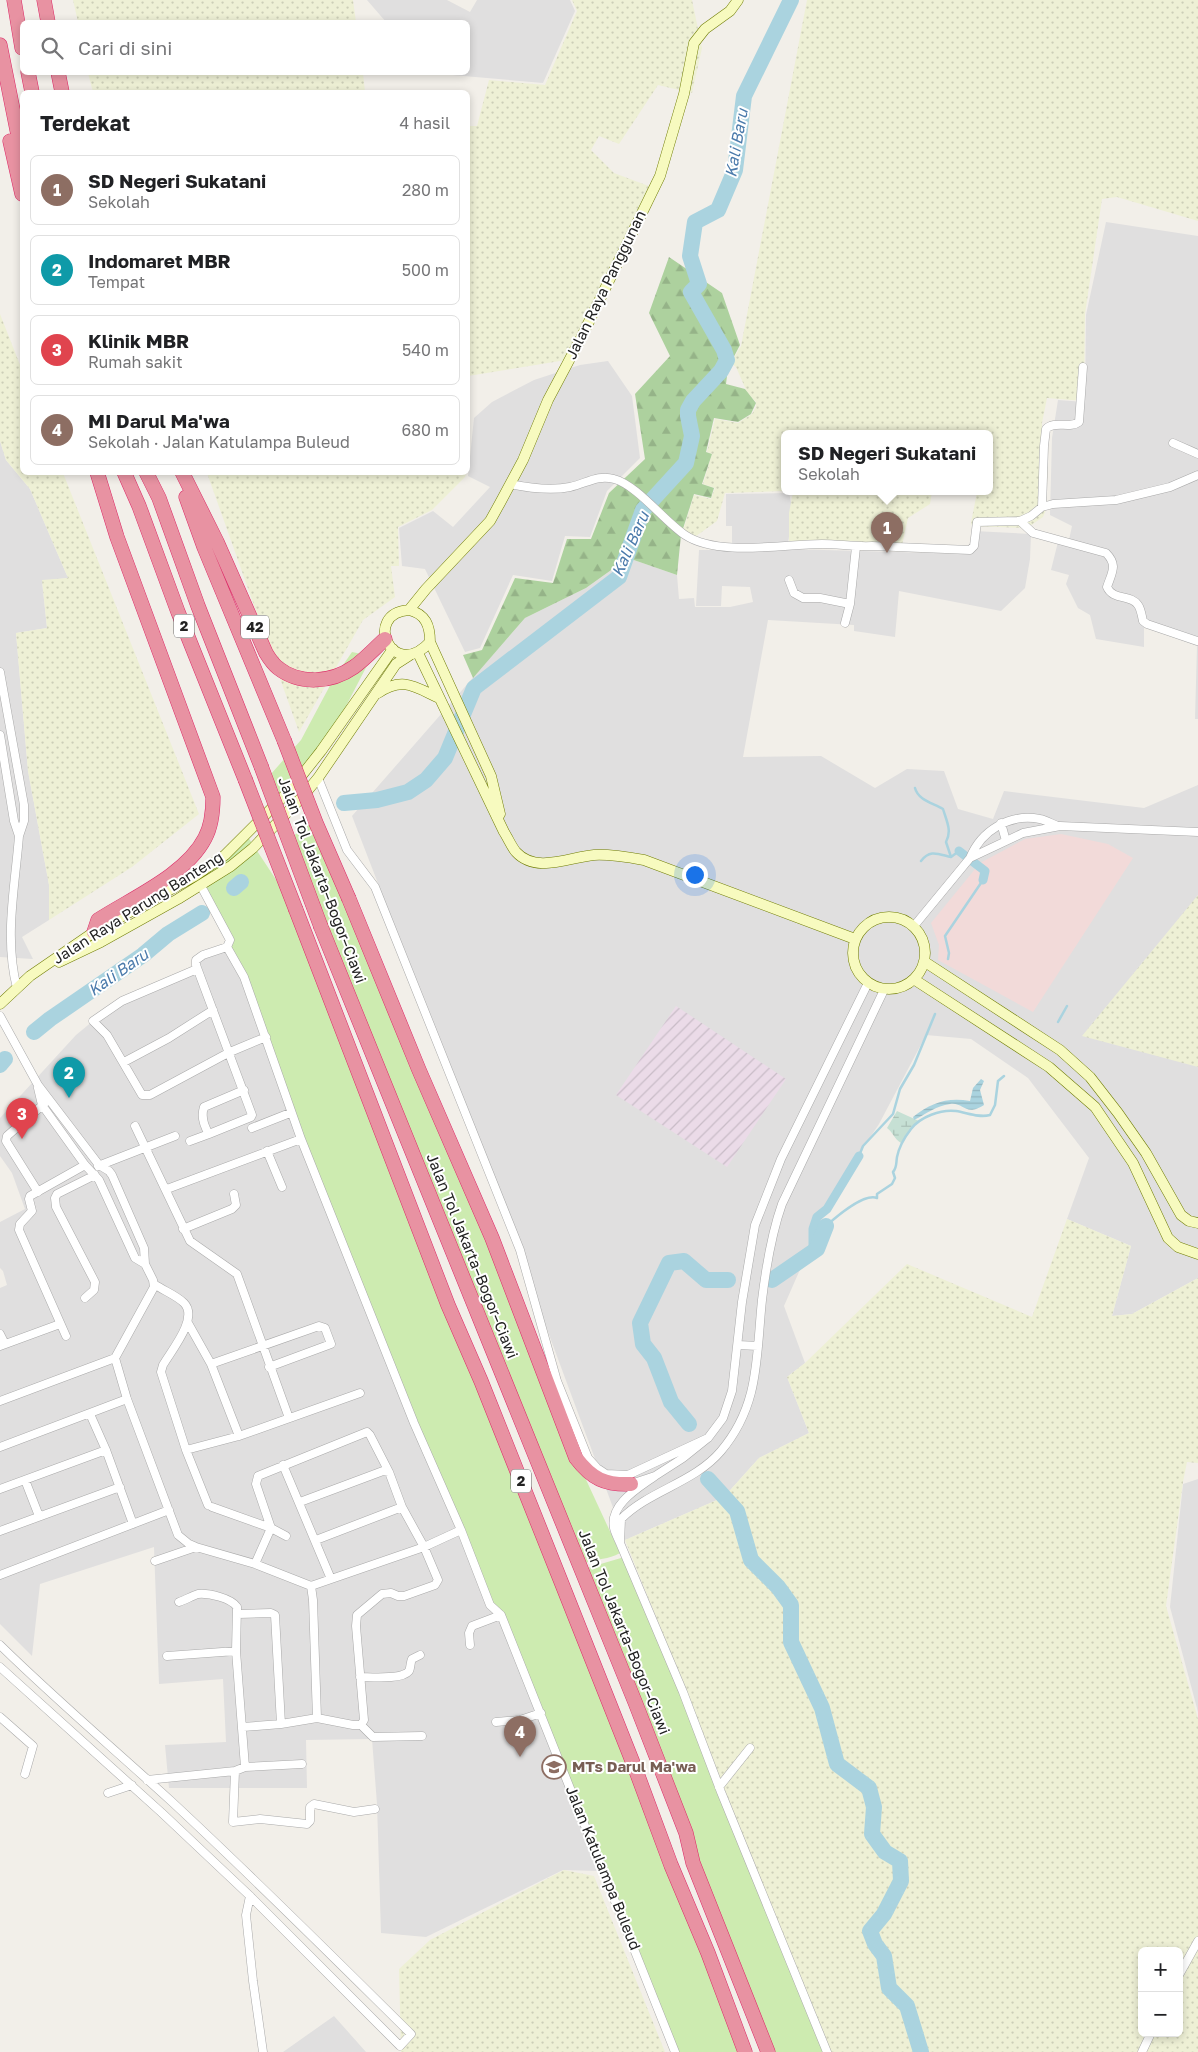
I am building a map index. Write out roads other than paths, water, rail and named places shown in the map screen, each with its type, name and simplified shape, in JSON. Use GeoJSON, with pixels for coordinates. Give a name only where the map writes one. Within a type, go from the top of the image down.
{"type":"FeatureCollection","features":[{"type":"Feature","properties":{"kind":"highway"},"geometry":{"type":"LineString","coordinates":[[14,0],[20,36]]}},
{"type":"Feature","properties":{"kind":"highway"},"geometry":{"type":"LineString","coordinates":[[44,0],[48,20]]}},
{"type":"Feature","properties":{"kind":"highway"},"geometry":{"type":"LineString","coordinates":[[0,45],[20,145]]}},
{"type":"Feature","properties":{"kind":"highway"},"geometry":{"type":"LineString","coordinates":[[29,75],[32,90]]}},
{"type":"Feature","properties":{"kind":"highway"},"geometry":{"type":"LineString","coordinates":[[59,75],[62,90]]}},
{"type":"Feature","properties":{"kind":"highway"},"geometry":{"type":"LineString","coordinates":[[0,85],[20,185]]}},
{"type":"Feature","properties":{"kind":"highway"},"geometry":{"type":"LineString","coordinates":[[97,937],[98,920],[164,880],[187,862],[205,839],[213,811],[213,797],[117,537],[98,475]]}},
{"type":"Feature","properties":{"kind":"highway","name":"2"},"geometry":{"type":"LineString","coordinates":[[125,475],[296,910],[444,1296],[481,1381],[746,2052]]}},
{"type":"Feature","properties":{"kind":"highway","name":"Jalan Tol Jakarta–Bogor–Ciawi"},"geometry":{"type":"LineString","coordinates":[[148,475],[159,498],[198,606],[261,766],[321,927],[635,1702],[686,1833],[693,1863],[768,2052]]}},
{"type":"Feature","properties":{"kind":"highway","name":"42"},"geometry":{"type":"LineString","coordinates":[[178,475],[204,547],[284,740],[316,823],[419,1070],[492,1238],[576,1458],[586,1470],[599,1480],[613,1485],[631,1484]]}},
{"type":"Feature","properties":{"kind":"highway","name":"42"},"geometry":{"type":"LineString","coordinates":[[183,475],[266,653],[276,668],[297,678],[314,680],[331,678],[354,668],[389,644]]}},
{"type":"Feature","properties":{"kind":"street","name":"Jalan Raya Panggunan"},"geometry":{"type":"LineString","coordinates":[[409,610],[426,589],[451,565],[490,522],[522,460],[548,400],[581,338],[660,176],[684,94],[694,44],[705,29],[730,11],[738,0]]}},
{"type":"Feature","properties":{"kind":"street"},"geometry":{"type":"LineString","coordinates":[[1042,507],[1046,429],[1051,425],[1074,425],[1080,422],[1083,367]]}},
{"type":"Feature","properties":{"kind":"street"},"geometry":{"type":"LineString","coordinates":[[1173,443],[1198,454]]}},
{"type":"Feature","properties":{"kind":"street"},"geometry":{"type":"LineString","coordinates":[[510,484],[528,488],[561,488],[576,486],[594,479],[611,478],[620,481],[640,496],[686,536],[708,545],[742,548],[824,544],[856,547],[970,550],[974,546],[977,522],[1020,522],[1042,507],[1054,504],[1116,500],[1170,487],[1198,475]]}},
{"type":"Feature","properties":{"kind":"street"},"geometry":{"type":"LineString","coordinates":[[1020,522],[1033,533],[1106,553],[1112,559],[1114,566],[1107,587],[1112,594],[1134,601],[1139,606],[1143,621],[1147,624],[1197,641]]}},
{"type":"Feature","properties":{"kind":"street"},"geometry":{"type":"LineString","coordinates":[[846,623],[856,547]]}},
{"type":"Feature","properties":{"kind":"street"},"geometry":{"type":"LineString","coordinates":[[789,580],[794,593],[803,598],[820,598],[850,604]]}},
{"type":"Feature","properties":{"kind":"street"},"geometry":{"type":"LineString","coordinates":[[430,642],[414,654],[402,655],[389,644],[385,632],[390,618],[409,610],[416,612],[426,620],[430,632],[430,642],[491,776],[504,832]]}},
{"type":"Feature","properties":{"kind":"street","name":"Jalan Raya Parung Banteng"},"geometry":{"type":"LineString","coordinates":[[0,1004],[30,976],[97,937],[225,855],[291,789],[321,751],[389,644]]}},
{"type":"Feature","properties":{"kind":"street"},"geometry":{"type":"LineString","coordinates":[[414,654],[441,702],[504,832],[516,852],[529,860],[547,864],[594,855],[644,860],[855,939]]}},
{"type":"Feature","properties":{"kind":"street","name":"Jalan Raya Parung Banteng"},"geometry":{"type":"LineString","coordinates":[[97,937],[203,890],[253,848],[318,778],[396,664],[414,654]]}},
{"type":"Feature","properties":{"kind":"street"},"geometry":{"type":"LineString","coordinates":[[0,672],[24,805],[24,821],[19,836],[10,943],[11,966],[17,988]]}},
{"type":"Feature","properties":{"kind":"street"},"geometry":{"type":"LineString","coordinates":[[371,698],[387,687],[405,684],[413,686],[441,702]]}},
{"type":"Feature","properties":{"kind":"street"},"geometry":{"type":"LineString","coordinates":[[0,735],[14,821],[19,836]]}},
{"type":"Feature","properties":{"kind":"street"},"geometry":{"type":"LineString","coordinates":[[318,778],[347,850],[375,887],[520,1250],[558,1381],[588,1458],[606,1474],[628,1476],[708,1438]]}},
{"type":"Feature","properties":{"kind":"street"},"geometry":{"type":"LineString","coordinates":[[914,926],[970,858],[975,846],[990,830],[1001,823],[1020,818],[1039,819],[1060,826]]}},
{"type":"Feature","properties":{"kind":"street"},"geometry":{"type":"LineString","coordinates":[[1001,823],[1006,841]]}},
{"type":"Feature","properties":{"kind":"street"},"geometry":{"type":"LineString","coordinates":[[970,858],[1022,833],[1060,826],[1198,832]]}},
{"type":"Feature","properties":{"kind":"street"},"geometry":{"type":"LineString","coordinates":[[114,1358],[127,1399],[176,1532],[185,1542],[255,1564],[311,1586],[424,1547],[461,1530],[414,1423],[290,1113],[266,1037],[244,977],[203,890]]}},
{"type":"Feature","properties":{"kind":"street"},"geometry":{"type":"LineString","coordinates":[[896,918],[914,926],[924,943],[926,952],[925,962],[915,980],[906,986],[884,990],[868,983],[859,974],[854,962],[853,949],[855,939],[868,924],[876,919],[896,918]]}},
{"type":"Feature","properties":{"kind":"street"},"geometry":{"type":"LineString","coordinates":[[190,1141],[251,1117],[252,1113],[197,969],[196,960],[228,944]]}},
{"type":"Feature","properties":{"kind":"street"},"geometry":{"type":"LineString","coordinates":[[925,962],[1060,1050],[1090,1077],[1146,1153],[1181,1216],[1190,1222],[1198,1223]]}},
{"type":"Feature","properties":{"kind":"street"},"geometry":{"type":"LineString","coordinates":[[197,969],[122,1001],[93,1021],[107,1035],[142,1095],[146,1096],[230,1052],[266,1037]]}},
{"type":"Feature","properties":{"kind":"street"},"geometry":{"type":"LineString","coordinates":[[915,980],[1049,1067],[1075,1088],[1094,1107],[1133,1163],[1168,1238],[1178,1248],[1197,1255]]}},
{"type":"Feature","properties":{"kind":"street"},"geometry":{"type":"LineString","coordinates":[[827,2052],[719,1787],[683,1692],[614,1526],[617,1512],[627,1497],[708,1438],[722,1418],[732,1391],[750,1245],[763,1202],[781,1159],[868,983]]}},
{"type":"Feature","properties":{"kind":"street"},"geometry":{"type":"LineString","coordinates":[[620,1543],[621,1519],[632,1508],[697,1472],[720,1452],[742,1423],[754,1384],[770,1243],[782,1204],[884,990]]}},
{"type":"Feature","properties":{"kind":"street"},"geometry":{"type":"LineString","coordinates":[[124,1062],[169,1038],[213,1010]]}},
{"type":"Feature","properties":{"kind":"street"},"geometry":{"type":"LineString","coordinates":[[0,1016],[36,1083],[99,1165],[112,1175],[144,1248],[145,1264],[154,1284],[186,1305],[189,1312],[188,1323],[161,1369],[186,1450],[210,1506],[271,1528],[286,1536]]}},
{"type":"Feature","properties":{"kind":"street"},"geometry":{"type":"LineString","coordinates":[[36,1083],[42,1105],[103,1187],[134,1258],[145,1264]]}},
{"type":"Feature","properties":{"kind":"street"},"geometry":{"type":"LineString","coordinates":[[209,1134],[204,1127],[202,1113],[204,1108],[244,1090]]}},
{"type":"Feature","properties":{"kind":"street"},"geometry":{"type":"LineString","coordinates":[[38,1192],[6,1141],[7,1136],[49,1100]]}},
{"type":"Feature","properties":{"kind":"street"},"geometry":{"type":"LineString","coordinates":[[252,1128],[290,1113]]}},
{"type":"Feature","properties":{"kind":"street"},"geometry":{"type":"LineString","coordinates":[[135,1126],[147,1147],[190,1241],[237,1274],[289,1418]]}},
{"type":"Feature","properties":{"kind":"street"},"geometry":{"type":"LineString","coordinates":[[66,1336],[19,1230],[20,1224],[32,1211],[29,1203],[30,1196],[99,1165],[175,1136]]}},
{"type":"Feature","properties":{"kind":"street"},"geometry":{"type":"LineString","coordinates":[[167,1189],[301,1139]]}},
{"type":"Feature","properties":{"kind":"street"},"geometry":{"type":"LineString","coordinates":[[267,1151],[282,1187]]}},
{"type":"Feature","properties":{"kind":"street"},"geometry":{"type":"LineString","coordinates":[[85,1298],[94,1290],[95,1282],[56,1207],[54,1198],[90,1170]]}},
{"type":"Feature","properties":{"kind":"street"},"geometry":{"type":"LineString","coordinates":[[183,1229],[232,1209],[236,1205],[234,1194]]}},
{"type":"Feature","properties":{"kind":"street"},"geometry":{"type":"LineString","coordinates":[[0,1402],[114,1358],[151,1294],[154,1284]]}},
{"type":"Feature","properties":{"kind":"street"},"geometry":{"type":"LineString","coordinates":[[188,1323],[211,1364],[239,1436]]}},
{"type":"Feature","properties":{"kind":"street"},"geometry":{"type":"LineString","coordinates":[[0,1334],[2,1345],[60,1324]]}},
{"type":"Feature","properties":{"kind":"street"},"geometry":{"type":"LineString","coordinates":[[211,1364],[320,1326],[325,1328],[332,1342],[328,1346],[269,1367]]}},
{"type":"Feature","properties":{"kind":"street"},"geometry":{"type":"LineString","coordinates":[[738,1345],[758,1346]]}},
{"type":"Feature","properties":{"kind":"street"},"geometry":{"type":"LineString","coordinates":[[186,1450],[239,1436],[360,1393]]}},
{"type":"Feature","properties":{"kind":"street"},"geometry":{"type":"LineString","coordinates":[[0,1447],[127,1399]]}},
{"type":"Feature","properties":{"kind":"street"},"geometry":{"type":"LineString","coordinates":[[90,1414],[106,1450],[133,1524]]}},
{"type":"Feature","properties":{"kind":"street"},"geometry":{"type":"LineString","coordinates":[[255,1564],[271,1528],[256,1481],[258,1476],[367,1432],[389,1472],[402,1507],[424,1547],[437,1576],[437,1583],[404,1596],[391,1593],[382,1594],[356,1616],[364,1720],[361,1725]]}},
{"type":"Feature","properties":{"kind":"street"},"geometry":{"type":"LineString","coordinates":[[0,1489],[106,1450]]}},
{"type":"Feature","properties":{"kind":"street"},"geometry":{"type":"LineString","coordinates":[[283,1465],[331,1579]]}},
{"type":"Feature","properties":{"kind":"street"},"geometry":{"type":"LineString","coordinates":[[300,1502],[384,1471],[389,1472]]}},
{"type":"Feature","properties":{"kind":"street"},"geometry":{"type":"LineString","coordinates":[[631,1484],[656,1476]]}},
{"type":"Feature","properties":{"kind":"street"},"geometry":{"type":"LineString","coordinates":[[25,1480],[39,1516]]}},
{"type":"Feature","properties":{"kind":"street"},"geometry":{"type":"LineString","coordinates":[[0,1531],[120,1487]]}},
{"type":"Feature","properties":{"kind":"street"},"geometry":{"type":"LineString","coordinates":[[316,1540],[402,1507]]}},
{"type":"Feature","properties":{"kind":"street"},"geometry":{"type":"LineString","coordinates":[[0,1575],[169,1510]]}},
{"type":"Feature","properties":{"kind":"street","name":"Jalan Katulampa Buleud"},"geometry":{"type":"LineString","coordinates":[[461,1530],[490,1605],[501,1615],[676,2052]]}},
{"type":"Feature","properties":{"kind":"street"},"geometry":{"type":"LineString","coordinates":[[155,1561],[196,1547]]}},
{"type":"Feature","properties":{"kind":"street"},"geometry":{"type":"LineString","coordinates":[[311,1586],[317,1718]]}},
{"type":"Feature","properties":{"kind":"street"},"geometry":{"type":"LineString","coordinates":[[178,1602],[198,1594],[233,1602],[237,1607],[236,1651],[245,1767]]}},
{"type":"Feature","properties":{"kind":"street"},"geometry":{"type":"LineString","coordinates":[[238,1614],[271,1613],[275,1615],[281,1724]]}},
{"type":"Feature","properties":{"kind":"street"},"geometry":{"type":"LineString","coordinates":[[470,1645],[468,1633],[472,1626],[501,1615]]}},
{"type":"Feature","properties":{"kind":"street"},"geometry":{"type":"LineString","coordinates":[[0,1645],[36,1681],[268,1892],[411,2034],[400,2046],[250,1896],[132,1785],[0,1667]]}},
{"type":"Feature","properties":{"kind":"street"},"geometry":{"type":"LineString","coordinates":[[167,1656],[236,1651]]}},
{"type":"Feature","properties":{"kind":"street"},"geometry":{"type":"LineString","coordinates":[[360,1677],[398,1676],[406,1673],[411,1667],[412,1659],[420,1655]]}},
{"type":"Feature","properties":{"kind":"street"},"geometry":{"type":"LineString","coordinates":[[26,1691],[36,1681]]}},
{"type":"Feature","properties":{"kind":"street"},"geometry":{"type":"LineString","coordinates":[[496,1722],[520,1720],[541,1713]]}},
{"type":"Feature","properties":{"kind":"street"},"geometry":{"type":"LineString","coordinates":[[0,1717],[33,1746],[25,1774]]}},
{"type":"Feature","properties":{"kind":"street"},"geometry":{"type":"LineString","coordinates":[[243,1727],[281,1724],[317,1718],[353,1726],[361,1725]]}},
{"type":"Feature","properties":{"kind":"street"},"geometry":{"type":"LineString","coordinates":[[361,1725],[373,1737],[422,1736]]}},
{"type":"Feature","properties":{"kind":"street"},"geometry":{"type":"LineString","coordinates":[[719,1787],[750,1748]]}},
{"type":"Feature","properties":{"kind":"street"},"geometry":{"type":"LineString","coordinates":[[147,1780],[234,1771],[245,1767],[302,1764]]}},
{"type":"Feature","properties":{"kind":"street"},"geometry":{"type":"LineString","coordinates":[[234,1771],[233,1822],[260,1820],[307,1824],[310,1820],[310,1807],[314,1804],[354,1812],[375,1809]]}},
{"type":"Feature","properties":{"kind":"street"},"geometry":{"type":"LineString","coordinates":[[108,1793],[132,1785]]}},
{"type":"Feature","properties":{"kind":"street"},"geometry":{"type":"LineString","coordinates":[[250,1896],[246,1914],[263,2052]]}},
{"type":"Feature","properties":{"kind":"street"},"geometry":{"type":"LineString","coordinates":[[1183,1968],[1198,1941]]}},
{"type":"Feature","properties":{"kind":"street"},"geometry":{"type":"LineString","coordinates":[[1142,2052],[1149,2037]]}},
{"type":"Feature","properties":{"kind":"water"},"geometry":{"type":"Polygon","coordinates":[[[981,1079],[984,1081],[980,1090],[984,1105],[973,1110],[955,1104],[945,1105],[914,1120],[913,1117],[920,1112],[940,1102],[954,1100],[970,1101],[973,1088],[981,1079]]]}},
{"type":"Feature","properties":{"kind":"waterway","name":"Kali Baru"},"geometry":{"type":"LineString","coordinates":[[344,803],[377,800],[408,792],[426,780],[445,758],[474,688],[619,577],[643,510],[686,463],[692,436],[688,410],[693,401],[721,371],[727,360],[724,350],[691,292],[699,284],[690,256],[695,222],[718,210],[735,170],[744,96],[791,0]]}},
{"type":"Feature","properties":{"kind":"waterway"},"geometry":{"type":"LineString","coordinates":[[915,788],[919,796],[943,809],[949,830],[946,842],[951,857],[959,851]]}},
{"type":"Feature","properties":{"kind":"waterway"},"geometry":{"type":"LineString","coordinates":[[959,851],[985,871],[983,880]]}},
{"type":"Feature","properties":{"kind":"waterway"},"geometry":{"type":"LineString","coordinates":[[921,861],[924,857],[931,854],[951,857]]}},
{"type":"Feature","properties":{"kind":"waterway"},"geometry":{"type":"LineString","coordinates":[[948,959],[949,953],[945,936],[983,880]]}},
{"type":"Feature","properties":{"kind":"waterway","name":"Kali Baru"},"geometry":{"type":"LineString","coordinates":[[234,888],[241,882]]}},
{"type":"Feature","properties":{"kind":"waterway","name":"Kali Baru"},"geometry":{"type":"LineString","coordinates":[[34,1032],[143,955],[168,934],[202,913]]}},
{"type":"Feature","properties":{"kind":"waterway"},"geometry":{"type":"LineString","coordinates":[[1058,1022],[1067,1006]]}},
{"type":"Feature","properties":{"kind":"waterway"},"geometry":{"type":"LineString","coordinates":[[859,1156],[863,1146],[893,1114],[900,1089],[914,1065],[935,1014]]}},
{"type":"Feature","properties":{"kind":"waterway","name":"Kali Baru"},"geometry":{"type":"LineString","coordinates":[[0,1065],[5,1059]]}},
{"type":"Feature","properties":{"kind":"waterway"},"geometry":{"type":"LineString","coordinates":[[826,1226],[858,1202],[871,1197],[877,1198],[877,1194],[892,1184],[895,1178],[893,1172],[896,1167],[900,1146],[911,1129],[920,1121],[944,1111],[956,1111],[978,1116],[990,1115],[995,1105],[998,1081],[1004,1076]]}},
{"type":"Feature","properties":{"kind":"waterway"},"geometry":{"type":"LineString","coordinates":[[813,1253],[813,1229],[817,1217],[827,1209],[859,1156]]}},
{"type":"Feature","properties":{"kind":"waterway"},"geometry":{"type":"LineString","coordinates":[[772,1280],[817,1249],[826,1226]]}},
{"type":"Feature","properties":{"kind":"waterway"},"geometry":{"type":"LineString","coordinates":[[689,1424],[671,1402],[654,1358],[643,1344],[640,1323],[669,1263],[684,1261],[706,1280],[728,1280]]}},
{"type":"Feature","properties":{"kind":"waterway"},"geometry":{"type":"LineString","coordinates":[[708,1479],[737,1511],[751,1560],[778,1587],[791,1605],[791,1642],[822,1708],[837,1764],[869,1788],[874,1807],[872,1834],[885,1852],[900,1861],[901,1881],[884,1914],[870,1931],[875,1944],[884,1956],[889,1988],[907,2006],[921,2052]]}},
{"type":"Feature","properties":{"kind":"place","name":"SD Negeri Sukatani"},"geometry":{"type":"Point","coordinates":[887,553]}},
{"type":"Feature","properties":{"kind":"place","name":"Indomaret MBR"},"geometry":{"type":"Point","coordinates":[69,1098]}},
{"type":"Feature","properties":{"kind":"place","name":"Klinik MBR"},"geometry":{"type":"Point","coordinates":[22,1139]}},
{"type":"Feature","properties":{"kind":"place","name":"MI Darul Ma'wa"},"geometry":{"type":"Point","coordinates":[520,1757]}},
{"type":"Feature","properties":{"kind":"place","name":"MTs Darul Ma'wa"},"geometry":{"type":"Point","coordinates":[554,1767]}}]}
